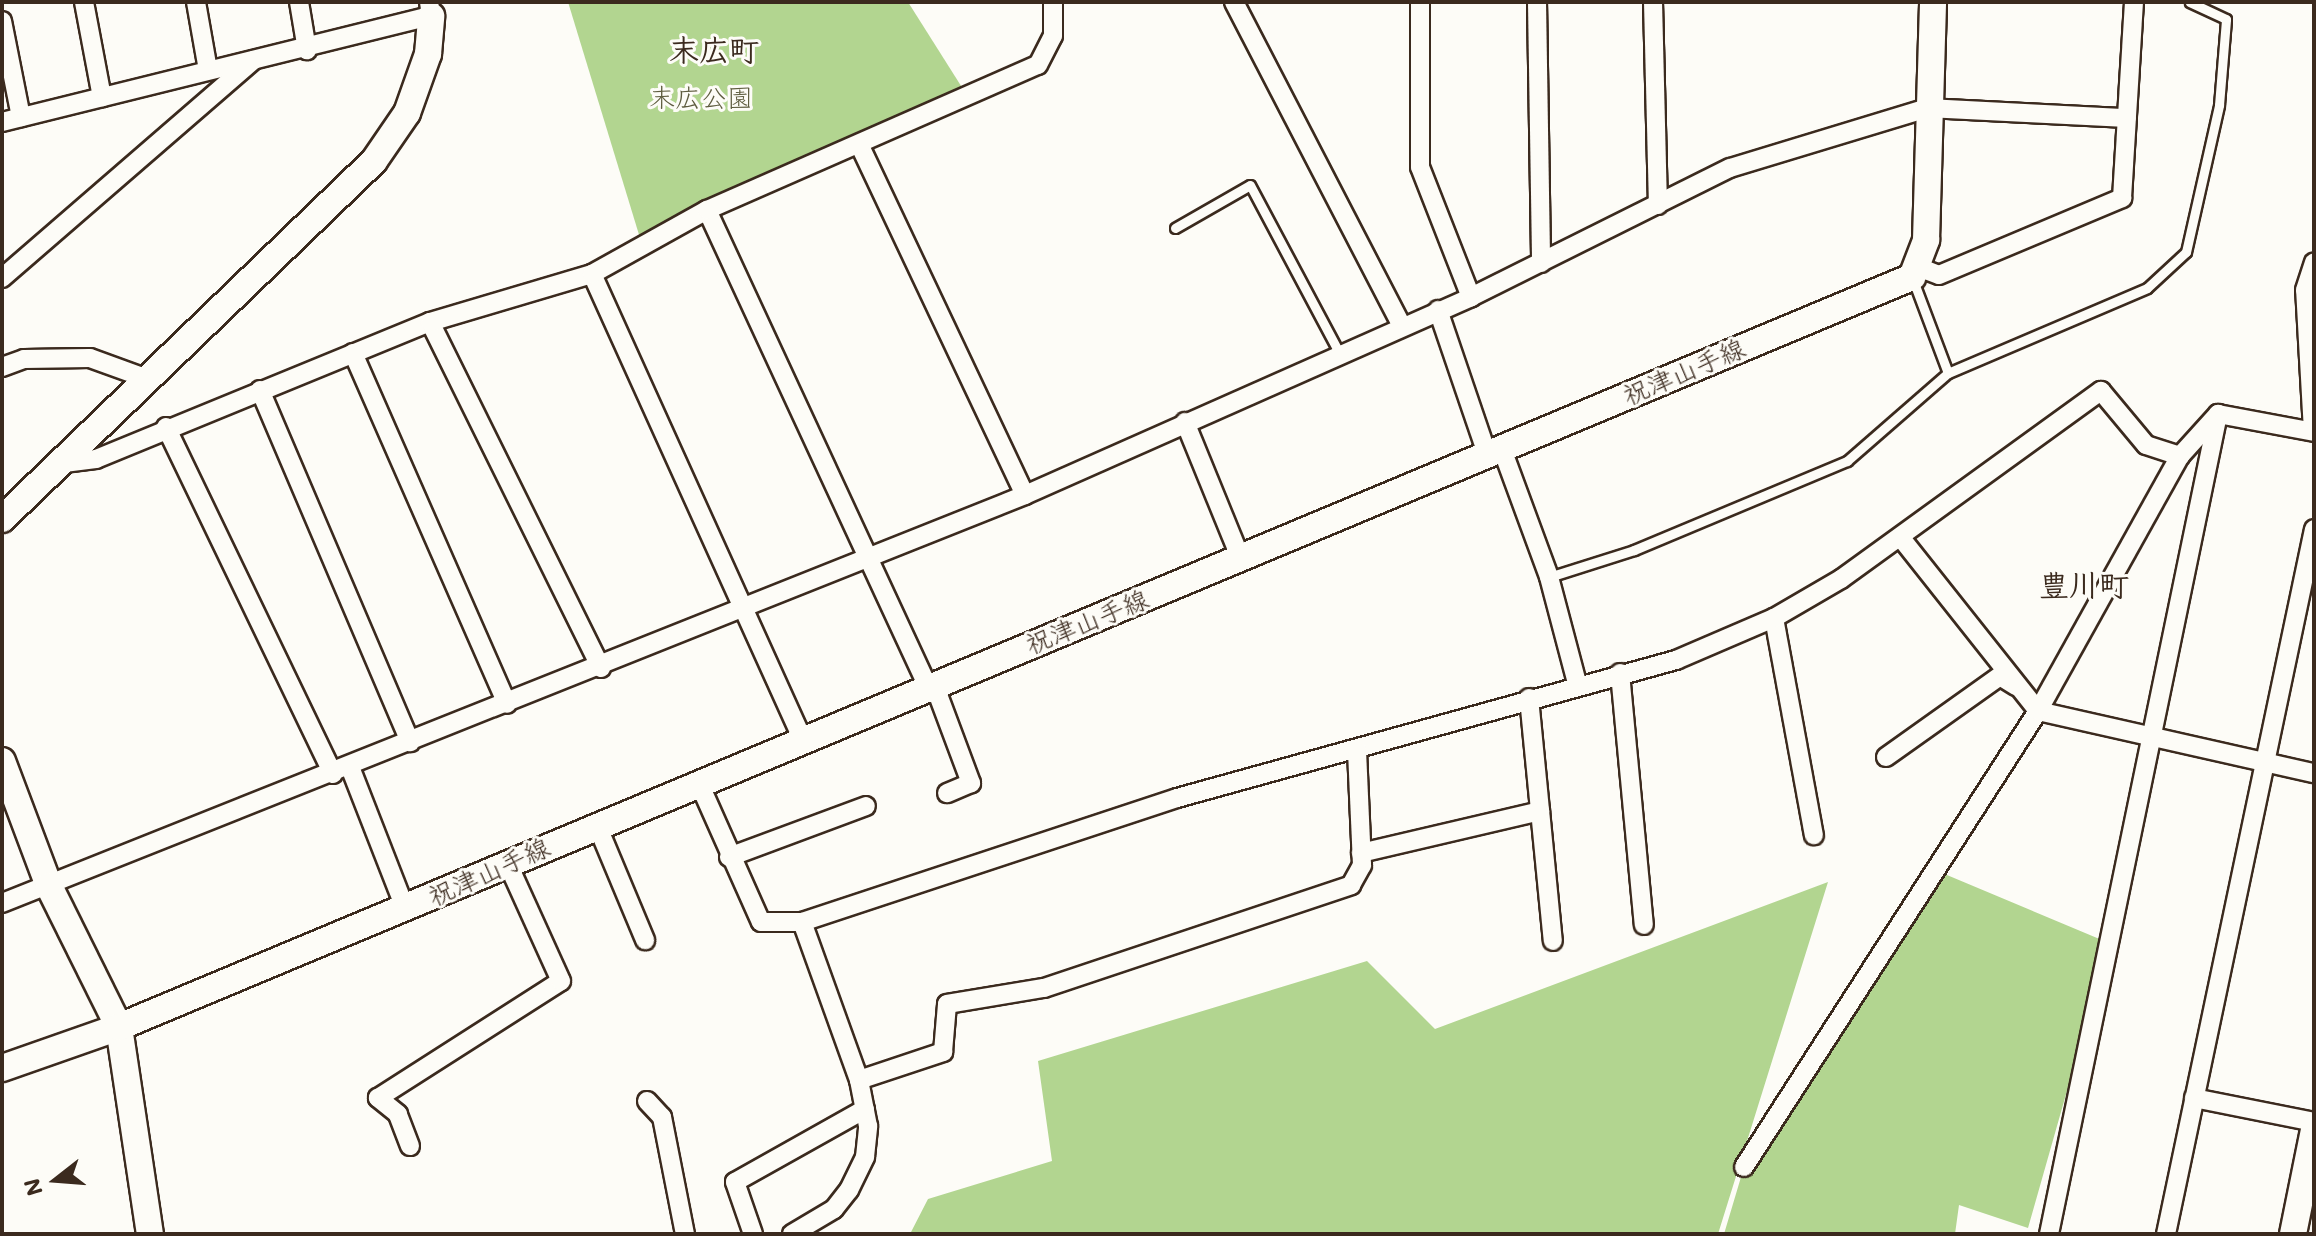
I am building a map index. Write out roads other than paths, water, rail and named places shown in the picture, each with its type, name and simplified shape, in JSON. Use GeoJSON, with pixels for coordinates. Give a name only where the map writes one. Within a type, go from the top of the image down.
{"type":"FeatureCollection","features":[{"type":"Feature","properties":{"kind":"street"},"geometry":{"type":"LineString","coordinates":[[84,2],[102,97]]}},
{"type":"Feature","properties":{"kind":"street"},"geometry":{"type":"LineString","coordinates":[[196,2],[208,70]]}},
{"type":"Feature","properties":{"kind":"street"},"geometry":{"type":"LineString","coordinates":[[299,2],[307,50]]}},
{"type":"Feature","properties":{"kind":"street"},"geometry":{"type":"LineString","coordinates":[[64,463],[96,459],[166,427],[430,322],[592,274],[707,210],[860,146],[1038,65],[1053,36],[1053,2]]}},
{"type":"Feature","properties":{"kind":"street"},"geometry":{"type":"LineString","coordinates":[[1234,2],[1402,326]]}},
{"type":"Feature","properties":{"kind":"street"},"geometry":{"type":"LineString","coordinates":[[1420,2],[1420,167],[1471,297]]}},
{"type":"Feature","properties":{"kind":"street"},"geometry":{"type":"LineString","coordinates":[[1537,2],[1541,263]]}},
{"type":"Feature","properties":{"kind":"street"},"geometry":{"type":"LineString","coordinates":[[1653,2],[1658,205]]}},
{"type":"Feature","properties":{"kind":"street"},"geometry":{"type":"LineString","coordinates":[[1933,2],[1927,108],[1926,240],[1915,272],[1939,275],[2122,198],[2134,2]]}},
{"type":"Feature","properties":{"kind":"street"},"geometry":{"type":"LineString","coordinates":[[2,122],[257,58],[307,50],[430,9],[428,54],[407,113],[374,161],[64,463],[2,519]]}},
{"type":"Feature","properties":{"kind":"street"},"geometry":{"type":"LineString","coordinates":[[2,21],[21,117]]}},
{"type":"Feature","properties":{"kind":"street"},"geometry":{"type":"LineString","coordinates":[[2,278],[257,58]]}},
{"type":"Feature","properties":{"kind":"street"},"geometry":{"type":"LineString","coordinates":[[2,903],[601,668],[1025,495],[1471,297],[1730,168],[1927,108],[2127,118]]}},
{"type":"Feature","properties":{"kind":"street"},"geometry":{"type":"LineString","coordinates":[[860,146],[1025,495]]}},
{"type":"Feature","properties":{"kind":"street"},"geometry":{"type":"LineString","coordinates":[[707,210],[931,686],[971,783],[947,793]]}},
{"type":"Feature","properties":{"kind":"street"},"geometry":{"type":"LineString","coordinates":[[2218,414],[2313,432],[2305,290],[2314,262]]}},
{"type":"Feature","properties":{"kind":"street","name":"祝津山手線"},"geometry":{"type":"LineString","coordinates":[[2,1068],[119,1027],[405,908],[802,738],[1241,559],[1915,272]]}},
{"type":"Feature","properties":{"kind":"street"},"geometry":{"type":"LineString","coordinates":[[592,274],[746,608],[802,738]]}},
{"type":"Feature","properties":{"kind":"street"},"geometry":{"type":"LineString","coordinates":[[1438,310],[1494,451],[1549,577],[1577,683]]}},
{"type":"Feature","properties":{"kind":"street"},"geometry":{"type":"LineString","coordinates":[[430,322],[601,668]]}},
{"type":"Feature","properties":{"kind":"street"},"geometry":{"type":"LineString","coordinates":[[353,353],[507,704]]}},
{"type":"Feature","properties":{"kind":"street"},"geometry":{"type":"LineString","coordinates":[[2,367],[24,359],[90,358],[148,379]]}},
{"type":"Feature","properties":{"kind":"street"},"geometry":{"type":"LineString","coordinates":[[260,390],[410,742]]}},
{"type":"Feature","properties":{"kind":"street"},"geometry":{"type":"LineString","coordinates":[[699,783],[729,857],[761,922],[802,922],[1177,798],[1357,749],[1577,683],[1676,660],[1774,618],[1901,538],[2101,391],[2146,445],[2180,456]]}},
{"type":"Feature","properties":{"kind":"street"},"geometry":{"type":"LineString","coordinates":[[1744,1167],[2038,711],[2180,456],[2218,414]]}},
{"type":"Feature","properties":{"kind":"street"},"geometry":{"type":"LineString","coordinates":[[2049,1234],[2218,414]]}},
{"type":"Feature","properties":{"kind":"street"},"geometry":{"type":"LineString","coordinates":[[1185,422],[1241,559]]}},
{"type":"Feature","properties":{"kind":"street"},"geometry":{"type":"LineString","coordinates":[[166,427],[341,771],[405,908]]}},
{"type":"Feature","properties":{"kind":"street"},"geometry":{"type":"LineString","coordinates":[[2166,1234],[2314,529]]}},
{"type":"Feature","properties":{"kind":"street"},"geometry":{"type":"LineString","coordinates":[[1901,538],[2038,711],[2314,773]]}},
{"type":"Feature","properties":{"kind":"street"},"geometry":{"type":"LineString","coordinates":[[1774,618],[1814,835]]}},
{"type":"Feature","properties":{"kind":"street"},"geometry":{"type":"LineString","coordinates":[[1620,673],[1644,925]]}},
{"type":"Feature","properties":{"kind":"street"},"geometry":{"type":"LineString","coordinates":[[1886,757],[2000,676],[2022,689]]}},
{"type":"Feature","properties":{"kind":"street"},"geometry":{"type":"LineString","coordinates":[[1529,698],[1553,941]]}},
{"type":"Feature","properties":{"kind":"street"},"geometry":{"type":"LineString","coordinates":[[859,1080],[943,1052],[947,1004],[1044,988],[1351,885],[1361,853],[1357,749]]}},
{"type":"Feature","properties":{"kind":"street"},"geometry":{"type":"LineString","coordinates":[[2,761],[49,886],[119,1027],[150,1234]]}},
{"type":"Feature","properties":{"kind":"street"},"geometry":{"type":"LineString","coordinates":[[729,857],[866,806]]}},
{"type":"Feature","properties":{"kind":"street"},"geometry":{"type":"LineString","coordinates":[[1361,853],[1540,811]]}},
{"type":"Feature","properties":{"kind":"street"},"geometry":{"type":"LineString","coordinates":[[597,825],[645,940]]}},
{"type":"Feature","properties":{"kind":"street"},"geometry":{"type":"LineString","coordinates":[[410,1146],[398,1114],[378,1098],[561,981],[507,862]]}},
{"type":"Feature","properties":{"kind":"street"},"geometry":{"type":"LineString","coordinates":[[792,1234],[834,1209],[849,1190],[865,1157],[865,1109],[859,1080],[802,922]]}},
{"type":"Feature","properties":{"kind":"street"},"geometry":{"type":"LineString","coordinates":[[2194,1098],[2314,1122]]}},
{"type":"Feature","properties":{"kind":"street"},"geometry":{"type":"LineString","coordinates":[[647,1101],[662,1117],[685,1234]]}},
{"type":"Feature","properties":{"kind":"street"},"geometry":{"type":"LineString","coordinates":[[753,1234],[735,1182],[865,1109]]}},
{"type":"Feature","properties":{"kind":"street"},"geometry":{"type":"LineString","coordinates":[[2293,1234],[2314,1130]]}},
{"type":"Feature","properties":{"kind":"lane"},"geometry":{"type":"LineString","coordinates":[[1549,577],[1634,550],[1847,461],[1948,373],[2147,288],[2186,252],[2219,105],[2226,19],[2190,2]]}},
{"type":"Feature","properties":{"kind":"lane"},"geometry":{"type":"LineString","coordinates":[[1175,228],[1250,185],[1340,354]]}},
{"type":"Feature","properties":{"kind":"lane"},"geometry":{"type":"LineString","coordinates":[[1915,272],[1948,373]]}},
{"type":"Feature","properties":{"kind":"district","name":"末広町"},"geometry":{"type":"Point","coordinates":[714,49]}},
{"type":"Feature","properties":{"kind":"district","name":"豊川町"},"geometry":{"type":"Point","coordinates":[2084,584]}},
{"type":"Feature","properties":{"kind":"park label","name":"末広公園"},"geometry":{"type":"Point","coordinates":[701,98]}}]}
